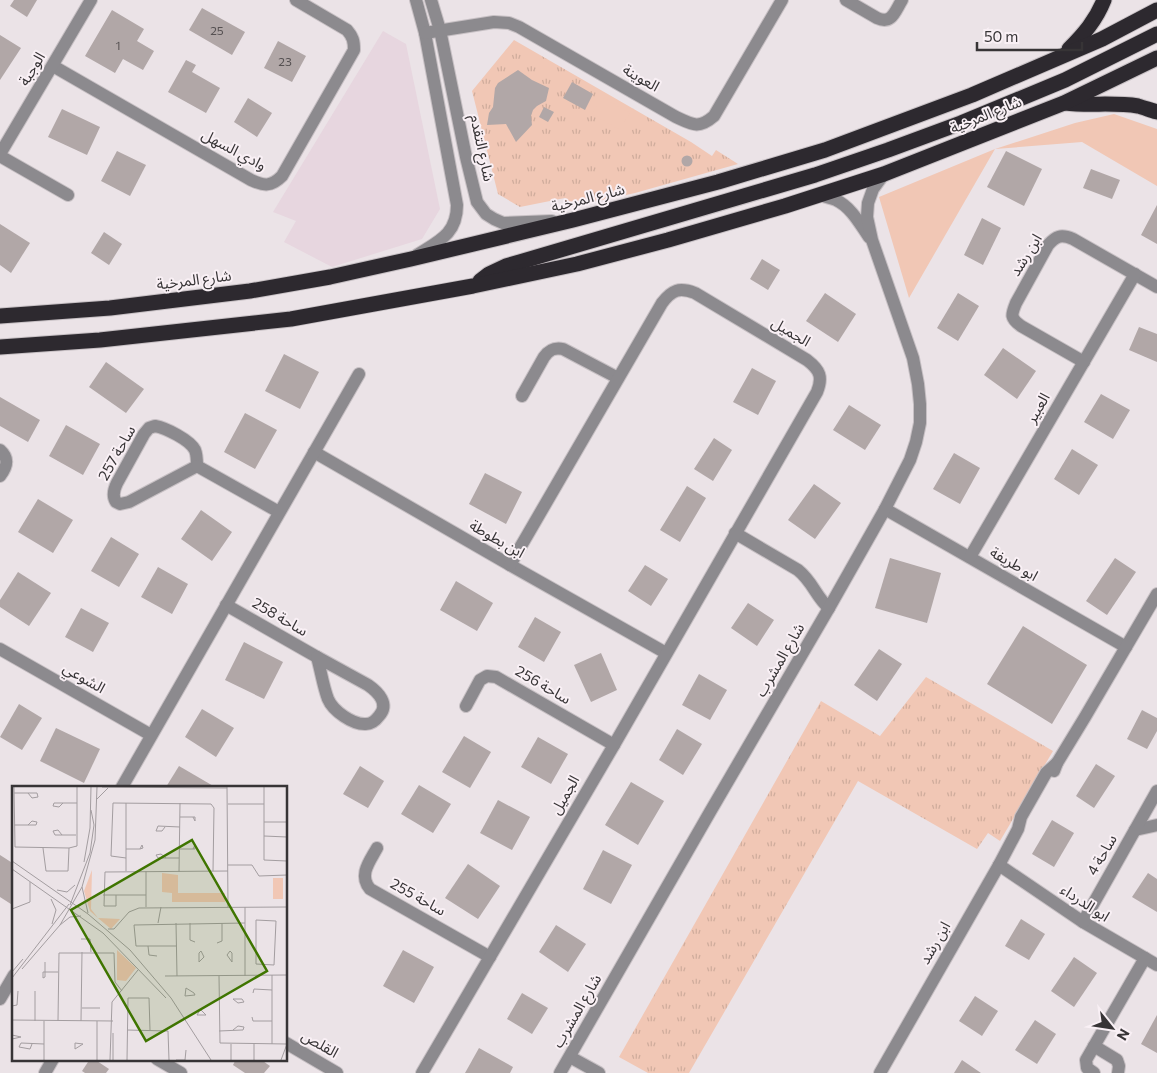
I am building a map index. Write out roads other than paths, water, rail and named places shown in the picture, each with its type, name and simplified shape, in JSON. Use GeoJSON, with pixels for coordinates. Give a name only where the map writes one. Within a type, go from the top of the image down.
{"type":"FeatureCollection","features":[{"type":"Feature","properties":{"kind":"highway"},"geometry":{"type":"LineString","coordinates":[[1063,55],[1090,28],[1104,0]]}},
{"type":"Feature","properties":{"kind":"highway","name":"شارع المرخية"},"geometry":{"type":"LineString","coordinates":[[0,316],[110,308],[250,291],[330,277],[574,220],[718,182],[825,150],[972,95],[1102,39],[1157,10]]}},
{"type":"Feature","properties":{"kind":"highway"},"geometry":{"type":"LineString","coordinates":[[473,286],[489,274],[506,266],[815,175],[888,150],[961,123],[1064,80],[1157,34]]}},
{"type":"Feature","properties":{"kind":"highway","name":"شارع المرخية"},"geometry":{"type":"LineString","coordinates":[[0,347],[100,340],[291,319],[473,286],[595,259],[668,240],[884,174],[1064,103],[1157,58]]}},
{"type":"Feature","properties":{"kind":"highway"},"geometry":{"type":"LineString","coordinates":[[1064,103],[1079,105],[1116,104],[1136,106],[1157,112]]}},
{"type":"Feature","properties":{"kind":"street","name":"الوجبة"},"geometry":{"type":"LineString","coordinates":[[68,195],[0,155],[91,0]]}},
{"type":"Feature","properties":{"kind":"street","name":"وادي السهل"},"geometry":{"type":"LineString","coordinates":[[52,66],[251,180],[262,185],[269,184],[282,176],[354,50],[352,36],[347,30],[296,0]]}},
{"type":"Feature","properties":{"kind":"street"},"geometry":{"type":"LineString","coordinates":[[411,259],[442,239],[453,226],[457,214],[457,205],[425,33],[416,0]]}},
{"type":"Feature","properties":{"kind":"street","name":"شارع التقدم"},"geometry":{"type":"LineString","coordinates":[[431,0],[440,30],[477,202],[486,214],[504,223],[574,220]]}},
{"type":"Feature","properties":{"kind":"street","name":"العوينة"},"geometry":{"type":"LineString","coordinates":[[425,33],[494,22],[509,23],[676,117],[696,125],[702,124],[714,116],[782,0]]}},
{"type":"Feature","properties":{"kind":"street"},"geometry":{"type":"LineString","coordinates":[[846,0],[882,20],[892,17],[902,0]]}},
{"type":"Feature","properties":{"kind":"street","name":"شارع المشرب"},"geometry":{"type":"LineString","coordinates":[[560,1073],[886,510],[910,460],[920,423],[918,384],[913,358],[872,240],[867,217],[868,203],[873,189],[884,174]]}},
{"type":"Feature","properties":{"kind":"street","name":"شارع المشرب"},"geometry":{"type":"LineString","coordinates":[[820,195],[843,204],[872,240]]}},
{"type":"Feature","properties":{"kind":"street","name":"ابن رشد"},"geometry":{"type":"LineString","coordinates":[[1084,362],[1022,326],[1012,317],[1016,303],[1048,245],[1054,239],[1066,236],[1157,287]]}},
{"type":"Feature","properties":{"kind":"street","name":"العبير"},"geometry":{"type":"LineString","coordinates":[[970,557],[1135,274]]}},
{"type":"Feature","properties":{"kind":"street","name":"الجميل"},"geometry":{"type":"LineString","coordinates":[[422,1073],[614,745],[816,392],[820,383],[819,374],[815,367],[807,360],[695,293],[686,290],[676,290],[662,303],[510,565]]}},
{"type":"Feature","properties":{"kind":"street"},"geometry":{"type":"LineString","coordinates":[[522,396],[544,357],[552,349],[557,348],[563,349],[618,378]]}},
{"type":"Feature","properties":{"kind":"street"},"geometry":{"type":"LineString","coordinates":[[123,786],[358,374]]}},
{"type":"Feature","properties":{"kind":"street","name":"ساحة 257"},"geometry":{"type":"LineString","coordinates":[[161,427],[188,442],[196,452],[197,466],[129,502],[120,504],[114,499],[114,490],[117,483],[149,428],[161,427]]}},
{"type":"Feature","properties":{"kind":"street"},"geometry":{"type":"LineString","coordinates":[[0,450],[5,454],[7,462],[0,476]]}},
{"type":"Feature","properties":{"kind":"street","name":"ابن بطوطة"},"geometry":{"type":"LineString","coordinates":[[314,452],[666,653]]}},
{"type":"Feature","properties":{"kind":"street"},"geometry":{"type":"LineString","coordinates":[[197,466],[279,512]]}},
{"type":"Feature","properties":{"kind":"street","name":"ابو طريفة"},"geometry":{"type":"LineString","coordinates":[[886,510],[1126,647]]}},
{"type":"Feature","properties":{"kind":"street"},"geometry":{"type":"LineString","coordinates":[[735,533],[798,570],[806,577],[821,600],[830,608]]}},
{"type":"Feature","properties":{"kind":"street","name":"ابن رشد"},"geometry":{"type":"LineString","coordinates":[[880,1073],[1018,829],[1020,817],[1046,773],[1056,763],[1085,717],[1157,594]]}},
{"type":"Feature","properties":{"kind":"street","name":"ساحة 258"},"geometry":{"type":"LineString","coordinates":[[226,605],[375,690],[381,697],[384,705],[383,711],[373,722],[365,724],[355,722],[335,709],[328,700],[317,657]]}},
{"type":"Feature","properties":{"kind":"street","name":"الشوعي"},"geometry":{"type":"LineString","coordinates":[[0,649],[151,735]]}},
{"type":"Feature","properties":{"kind":"street","name":"ساحة 256"},"geometry":{"type":"LineString","coordinates":[[466,706],[480,680],[487,676],[496,677],[614,745]]}},
{"type":"Feature","properties":{"kind":"street","name":"ساحة 4"},"geometry":{"type":"LineString","coordinates":[[1083,922],[1157,791]]}},
{"type":"Feature","properties":{"kind":"street","name":"ساحة 4"},"geometry":{"type":"LineString","coordinates":[[1135,830],[1157,825]]}},
{"type":"Feature","properties":{"kind":"street","name":"ساحة 255"},"geometry":{"type":"LineString","coordinates":[[377,848],[365,870],[364,881],[370,889],[490,957]]}},
{"type":"Feature","properties":{"kind":"street","name":"ابو الدرداء"},"geometry":{"type":"LineString","coordinates":[[998,865],[1083,922],[1157,965]]}},
{"type":"Feature","properties":{"kind":"street"},"geometry":{"type":"LineString","coordinates":[[1094,1073],[1087,1068],[1086,1060],[1145,958]]}},
{"type":"Feature","properties":{"kind":"street"},"geometry":{"type":"LineString","coordinates":[[0,999],[12,978]]}},
{"type":"Feature","properties":{"kind":"street","name":"القلص"},"geometry":{"type":"LineString","coordinates":[[288,1044],[337,1073]]}},
{"type":"Feature","properties":{"kind":"street"},"geometry":{"type":"LineString","coordinates":[[1094,1046],[1117,1060],[1119,1066],[1118,1073]]}},
{"type":"Feature","properties":{"kind":"street"},"geometry":{"type":"LineString","coordinates":[[570,1056],[599,1073]]}},
{"type":"Feature","properties":{"kind":"street"},"geometry":{"type":"LineString","coordinates":[[45,1073],[52,1060]]}},
{"type":"Feature","properties":{"kind":"street"},"geometry":{"type":"LineString","coordinates":[[159,1060],[181,1073]]}}]}
